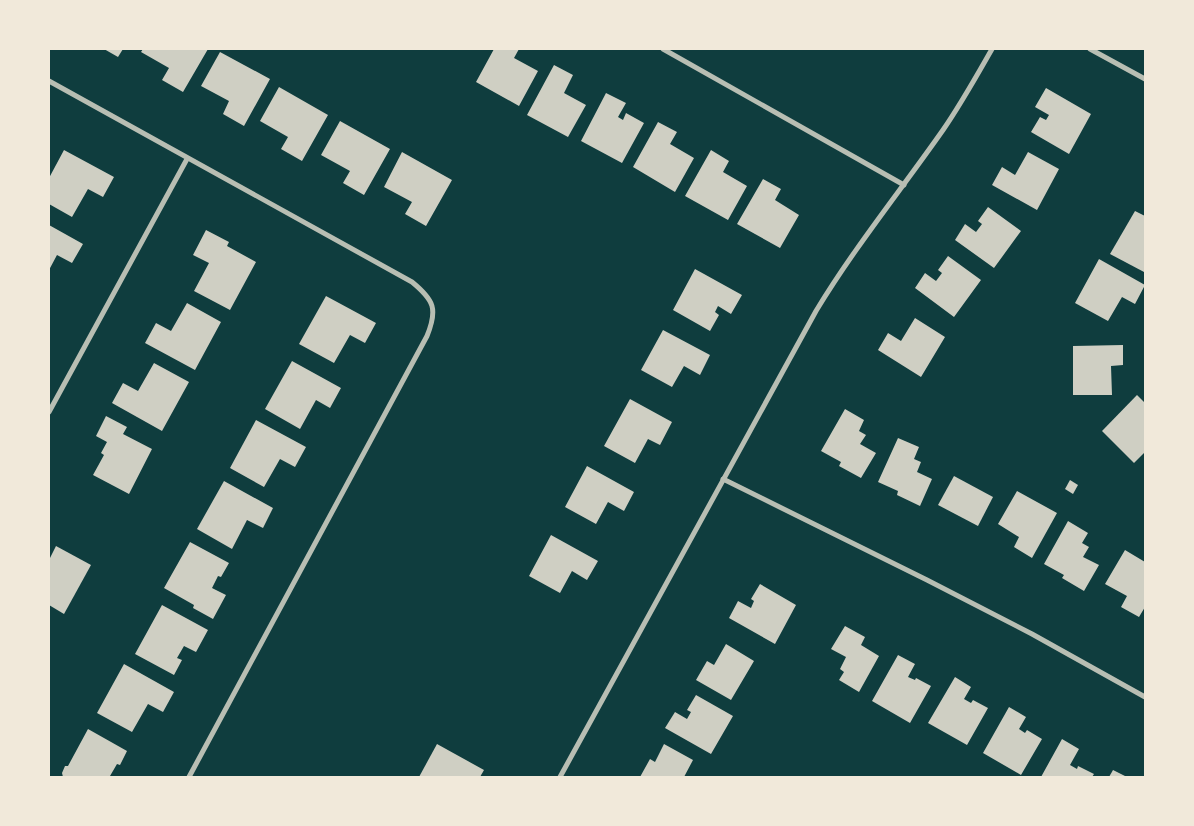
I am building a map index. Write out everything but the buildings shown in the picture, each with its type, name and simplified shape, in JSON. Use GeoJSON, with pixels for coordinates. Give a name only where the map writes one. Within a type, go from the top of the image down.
{"type":"FeatureCollection","features":[{"type":"Feature","properties":{"kind":"street"},"geometry":{"type":"LineString","coordinates":[[663,49],[904,185]]}},
{"type":"Feature","properties":{"kind":"street"},"geometry":{"type":"LineString","coordinates":[[560,777],[723,479],[836,278],[904,185],[967,92],[992,49]]}},
{"type":"Feature","properties":{"kind":"street"},"geometry":{"type":"LineString","coordinates":[[1090,49],[1145,79]]}},
{"type":"Feature","properties":{"kind":"street"},"geometry":{"type":"LineString","coordinates":[[49,81],[412,282],[424,291],[433,305],[432,324],[427,336],[189,777]]}},
{"type":"Feature","properties":{"kind":"street"},"geometry":{"type":"LineString","coordinates":[[49,412],[187,159]]}},
{"type":"Feature","properties":{"kind":"street"},"geometry":{"type":"LineString","coordinates":[[723,479],[936,584],[1032,634],[1145,697]]}}]}
